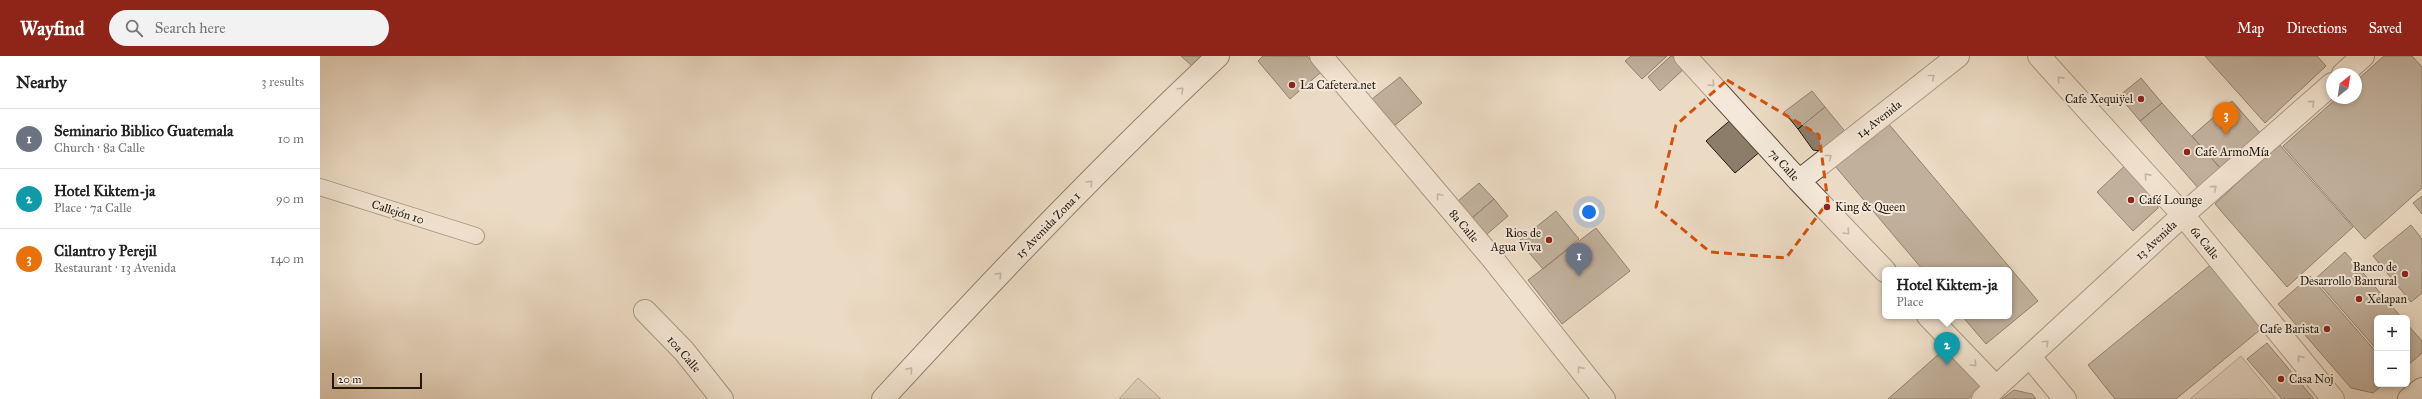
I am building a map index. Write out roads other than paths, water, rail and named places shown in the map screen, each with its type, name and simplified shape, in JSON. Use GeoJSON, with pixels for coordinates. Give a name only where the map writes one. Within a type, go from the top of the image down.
{"type":"FeatureCollection","features":[{"type":"Feature","properties":{"kind":"street","name":"15 Avenida Zona 1"},"geometry":{"type":"LineString","coordinates":[[884,399],[973,302],[1162,109],[1218,56]]}},
{"type":"Feature","properties":{"kind":"street","name":"8a Calle"},"geometry":{"type":"LineString","coordinates":[[1321,56],[1492,258],[1604,399]]}},
{"type":"Feature","properties":{"kind":"street","name":"7a Calle"},"geometry":{"type":"LineString","coordinates":[[1685,56],[1799,181],[1882,268]]}},
{"type":"Feature","properties":{"kind":"street","name":"14 Avenida"},"geometry":{"type":"LineString","coordinates":[[1799,181],[1958,56]]}},
{"type":"Feature","properties":{"kind":"street","name":"6a Calle"},"geometry":{"type":"LineString","coordinates":[[2039,56],[2182,215],[2333,399]]}},
{"type":"Feature","properties":{"kind":"street"},"geometry":{"type":"LineString","coordinates":[[2350,68],[2363,56]]}},
{"type":"Feature","properties":{"kind":"street","name":"13 Avenida"},"geometry":{"type":"LineString","coordinates":[[1989,393],[2030,357],[2182,215],[2326,89]]}},
{"type":"Feature","properties":{"kind":"street","name":"10a Calle"},"geometry":{"type":"LineString","coordinates":[[645,311],[684,352],[722,399]]}},
{"type":"Feature","properties":{"kind":"street"},"geometry":{"type":"LineString","coordinates":[[1930,319],[1989,393]]}},
{"type":"Feature","properties":{"kind":"street"},"geometry":{"type":"LineString","coordinates":[[2030,357],[2065,399]]}},
{"type":"Feature","properties":{"kind":"street"},"geometry":{"type":"LineString","coordinates":[[2409,399],[2422,389]]}},
{"type":"Feature","properties":{"kind":"lane","name":"Callejón 10"},"geometry":{"type":"LineString","coordinates":[[320,187],[476,236]]}},
{"type":"Feature","properties":{"kind":"place","name":"La Cafetera.net"},"geometry":{"type":"Point","coordinates":[1292,85]}},
{"type":"Feature","properties":{"kind":"place","name":"Cafe Xequiÿel"},"geometry":{"type":"Point","coordinates":[2141,99]}},
{"type":"Feature","properties":{"kind":"place","name":"Cilantro y Perejil"},"geometry":{"type":"Point","coordinates":[2226,135]}},
{"type":"Feature","properties":{"kind":"place","name":"Cafe ArmoMía"},"geometry":{"type":"Point","coordinates":[2187,152]}},
{"type":"Feature","properties":{"kind":"place","name":"Café Lounge"},"geometry":{"type":"Point","coordinates":[2131,200]}},
{"type":"Feature","properties":{"kind":"place","name":"King & Queen"},"geometry":{"type":"Point","coordinates":[1827,207]}},
{"type":"Feature","properties":{"kind":"place","name":"Rios de Agua Viva"},"geometry":{"type":"Point","coordinates":[1549,240]}},
{"type":"Feature","properties":{"kind":"place","name":"Banco de Desarrollo Banrural"},"geometry":{"type":"Point","coordinates":[2405,274]}},
{"type":"Feature","properties":{"kind":"place","name":"Seminario Biblico Guatemala"},"geometry":{"type":"Point","coordinates":[1579,276]}},
{"type":"Feature","properties":{"kind":"place","name":"Xelapan"},"geometry":{"type":"Point","coordinates":[2359,299]}},
{"type":"Feature","properties":{"kind":"place","name":"Cafe Barista"},"geometry":{"type":"Point","coordinates":[2327,329]}},
{"type":"Feature","properties":{"kind":"place","name":"Hotel Kiktem-ja"},"geometry":{"type":"Point","coordinates":[1947,365]}},
{"type":"Feature","properties":{"kind":"place","name":"Casa Noj"},"geometry":{"type":"Point","coordinates":[2281,379]}}]}
